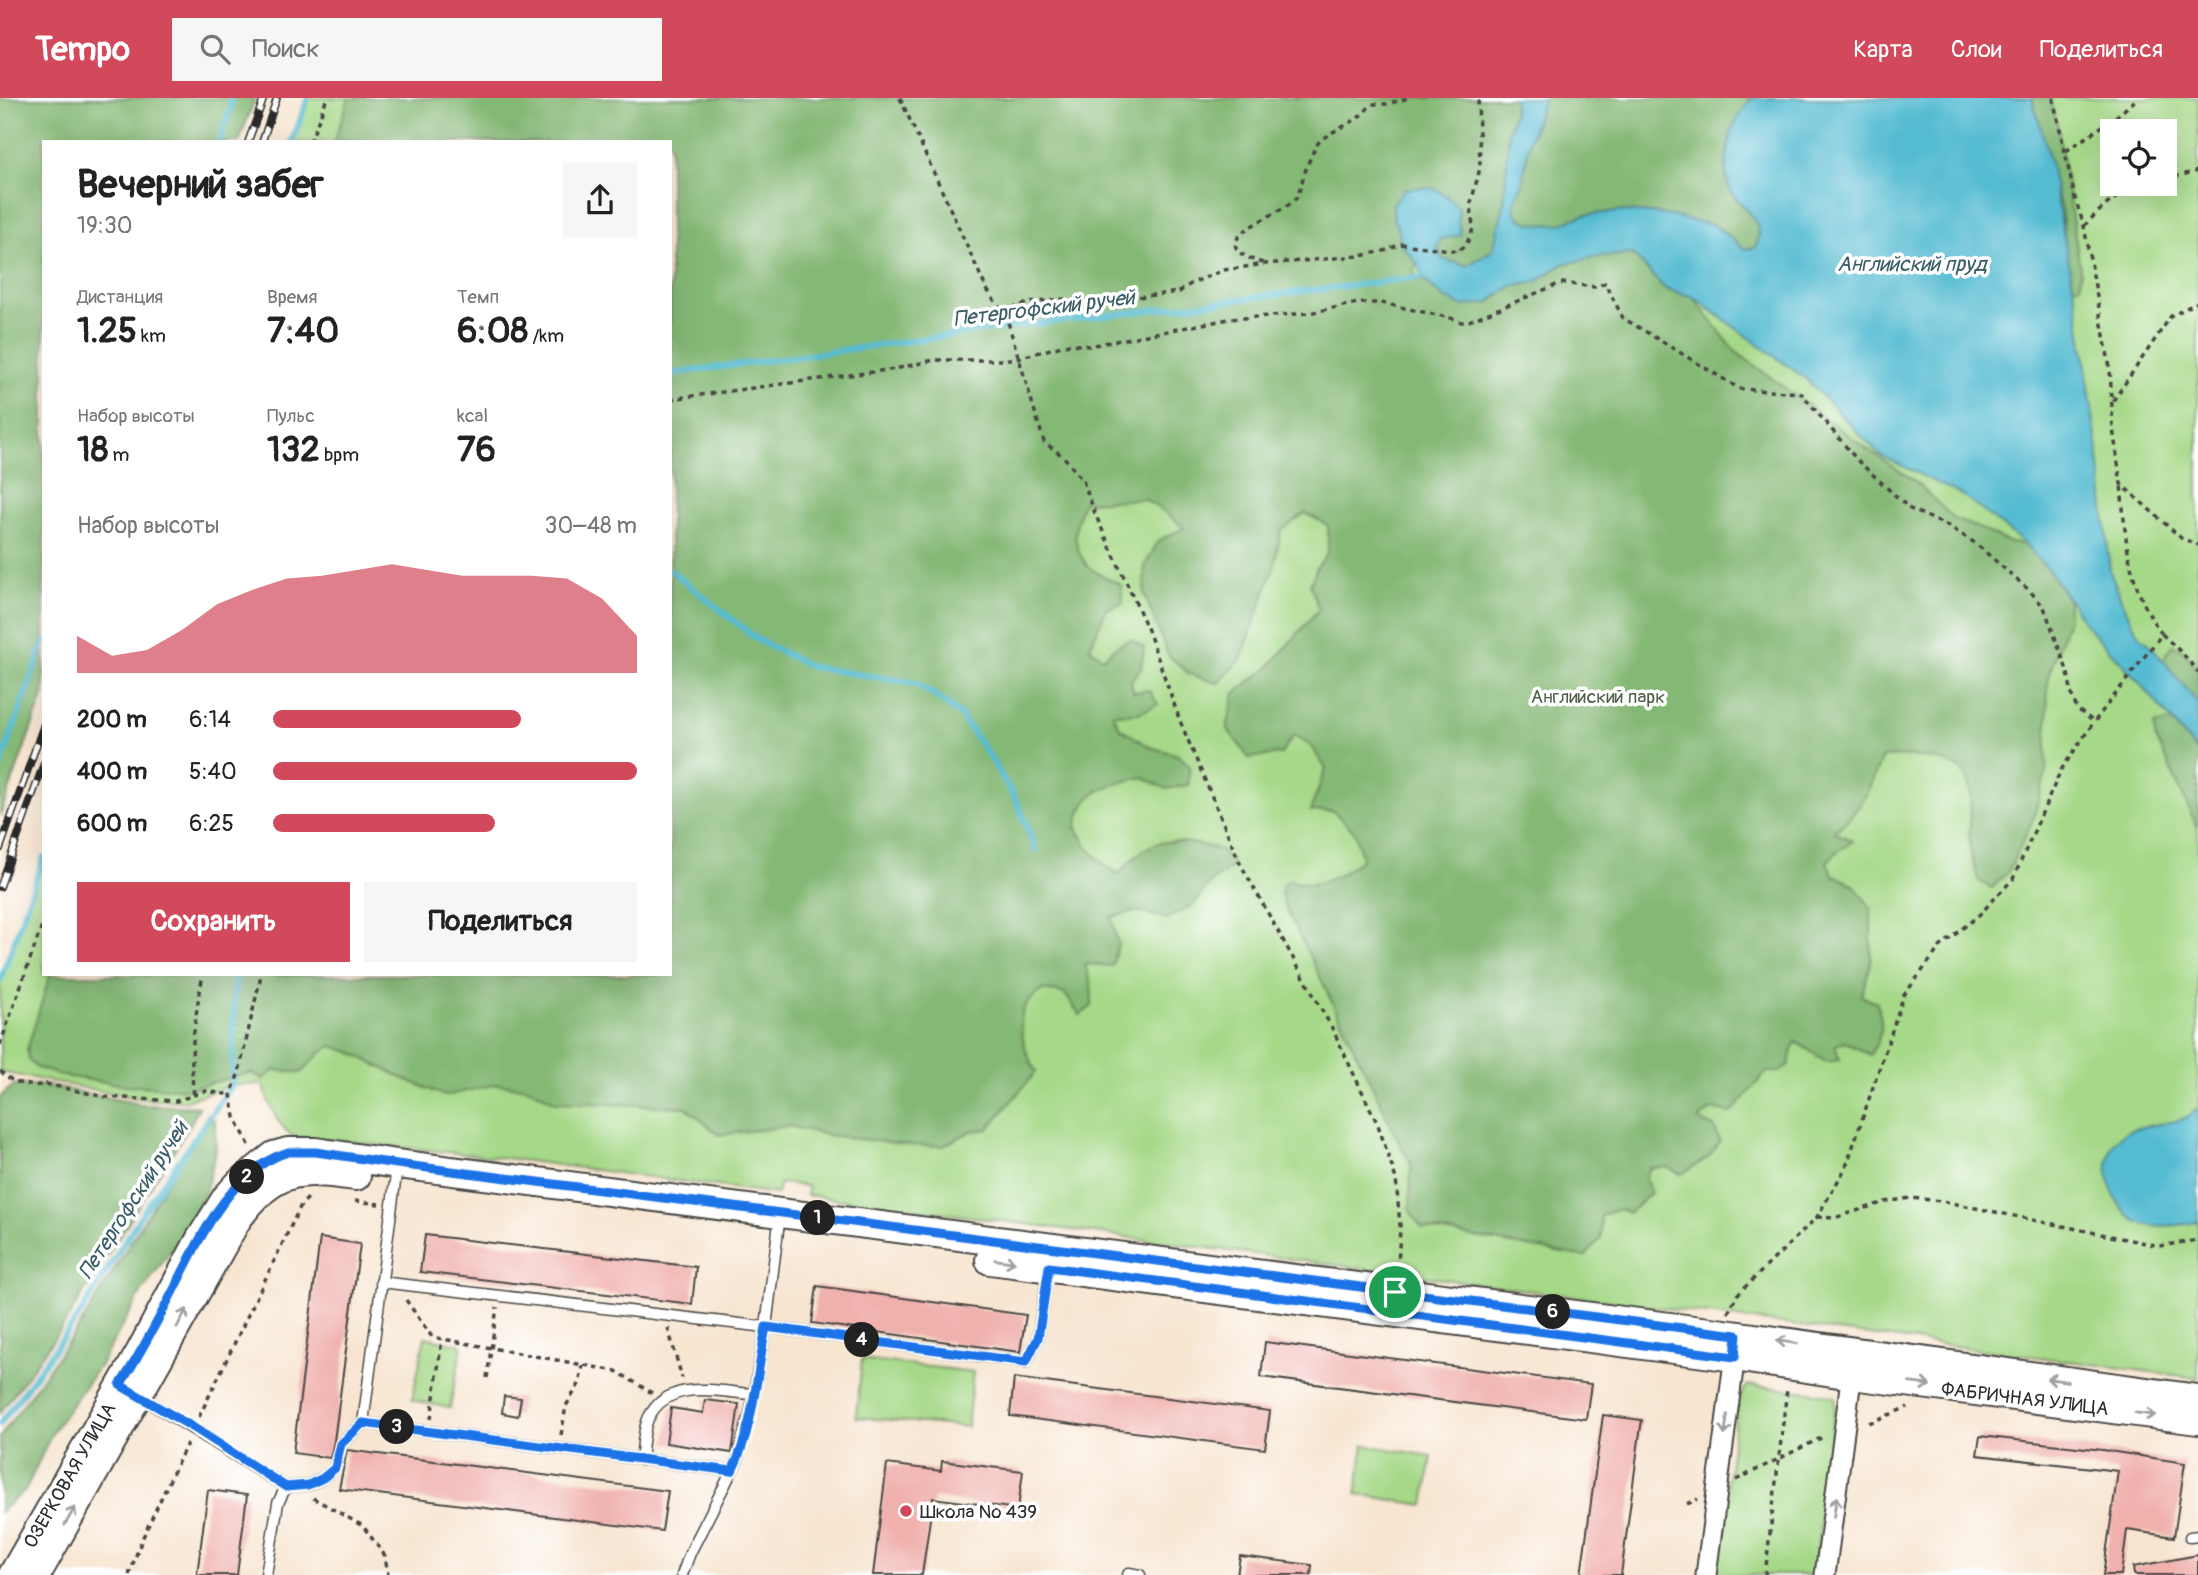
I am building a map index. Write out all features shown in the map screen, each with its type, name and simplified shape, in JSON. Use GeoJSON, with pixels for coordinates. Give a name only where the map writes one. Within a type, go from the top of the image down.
{"type":"FeatureCollection","features":[{"type":"Feature","properties":{"kind":"street"},"geometry":{"type":"LineString","coordinates":[[265,1174],[321,1172],[394,1184],[779,1222],[1050,1258],[1732,1338]]}},
{"type":"Feature","properties":{"kind":"street","name":"ОЗЕРКОВАЯ УЛИЦА"},"geometry":{"type":"LineString","coordinates":[[13,1575],[237,1219],[258,1193],[265,1174]]}},
{"type":"Feature","properties":{"kind":"street"},"geometry":{"type":"LineString","coordinates":[[1050,1258],[1395,1292],[1732,1338],[1853,1364],[1825,1575]]}},
{"type":"Feature","properties":{"kind":"street"},"geometry":{"type":"LineString","coordinates":[[1706,1575],[1732,1338]]}},
{"type":"Feature","properties":{"kind":"street","name":"ФАБРИЧНАЯ УЛИЦА"},"geometry":{"type":"LineString","coordinates":[[1853,1364],[2198,1399]]}},
{"type":"Feature","properties":{"kind":"street","name":"ФАБРИЧНАЯ УЛИЦА"},"geometry":{"type":"LineString","coordinates":[[1853,1364],[2198,1420]]}},
{"type":"Feature","properties":{"kind":"street","name":"ОЗЕРКОВАЯ УЛИЦА"},"geometry":{"type":"LineString","coordinates":[[36,1575],[129,1390]]}},
{"type":"Feature","properties":{"kind":"lane"},"geometry":{"type":"LineString","coordinates":[[129,1390],[286,1487],[308,1485],[323,1478],[335,1468],[341,1444],[363,1423],[394,1184]]}},
{"type":"Feature","properties":{"kind":"lane"},"geometry":{"type":"LineString","coordinates":[[682,1575],[690,1553],[737,1461],[748,1423],[766,1327],[779,1222]]}},
{"type":"Feature","properties":{"kind":"lane"},"geometry":{"type":"LineString","coordinates":[[381,1282],[766,1327],[1026,1362],[1038,1338],[1050,1258]]}},
{"type":"Feature","properties":{"kind":"lane"},"geometry":{"type":"LineString","coordinates":[[641,1460],[648,1418],[662,1399],[685,1389],[753,1394]]}},
{"type":"Feature","properties":{"kind":"lane"},"geometry":{"type":"LineString","coordinates":[[363,1423],[732,1471]]}},
{"type":"Feature","properties":{"kind":"lane"},"geometry":{"type":"LineString","coordinates":[[266,1575],[278,1503],[286,1487]]}},
{"type":"Feature","properties":{"kind":"lane"},"geometry":{"type":"LineString","coordinates":[[1128,1575],[1140,1575]]}},
{"type":"Feature","properties":{"kind":"path"},"geometry":{"type":"LineString","coordinates":[[311,140],[327,98]]}},
{"type":"Feature","properties":{"kind":"path"},"geometry":{"type":"LineString","coordinates":[[900,98],[986,288],[1007,319],[1044,442],[1064,457],[1083,481],[1096,516],[1149,630],[1180,721],[1240,863],[1332,1028],[1378,1125],[1396,1179],[1400,1226],[1395,1292]]}},
{"type":"Feature","properties":{"kind":"path"},"geometry":{"type":"LineString","coordinates":[[1265,264],[1241,255],[1237,250],[1237,242],[1245,229],[1280,212],[1297,198],[1319,142],[1358,118],[1372,104],[1387,104],[1408,98]]}},
{"type":"Feature","properties":{"kind":"path"},"geometry":{"type":"LineString","coordinates":[[1002,312],[1028,303],[1063,299],[1088,305],[1179,292],[1192,283],[1224,270],[1360,256],[1401,244],[1459,251],[1467,243],[1473,229],[1471,202],[1480,168],[1478,98]]}},
{"type":"Feature","properties":{"kind":"path"},"geometry":{"type":"LineString","coordinates":[[2053,98],[2075,198],[2084,226],[2110,368],[2113,428],[2126,538],[2135,585],[2149,617],[2198,672]]}},
{"type":"Feature","properties":{"kind":"path"},"geometry":{"type":"LineString","coordinates":[[2066,151],[2138,98]]}},
{"type":"Feature","properties":{"kind":"path"},"geometry":{"type":"LineString","coordinates":[[2177,176],[2198,171]]}},
{"type":"Feature","properties":{"kind":"path"},"geometry":{"type":"LineString","coordinates":[[2084,226],[2103,206],[2119,196]]}},
{"type":"Feature","properties":{"kind":"path"},"geometry":{"type":"LineString","coordinates":[[672,400],[895,369],[934,360],[1018,358],[1069,344],[1088,346],[1229,319],[1309,313],[1358,303],[1381,303],[1461,322],[1469,321],[1561,283],[1595,287],[1605,283],[1623,318],[1740,389],[1801,393],[1858,461],[1910,509],[1948,526],[1975,543],[2029,590],[2044,607],[2068,673],[2077,709],[2094,722]]}},
{"type":"Feature","properties":{"kind":"path"},"geometry":{"type":"LineString","coordinates":[[2111,403],[2171,316],[2198,302]]}},
{"type":"Feature","properties":{"kind":"path"},"geometry":{"type":"LineString","coordinates":[[2121,484],[2182,538],[2198,545]]}},
{"type":"Feature","properties":{"kind":"path"},"geometry":{"type":"LineString","coordinates":[[1732,1338],[1737,1296],[1816,1217],[1846,1167],[1904,995],[1940,947],[1980,914],[2013,879],[2061,770],[2094,722],[2162,634]]}},
{"type":"Feature","properties":{"kind":"path"},"geometry":{"type":"LineString","coordinates":[[0,1045],[42,926]]}},
{"type":"Feature","properties":{"kind":"path"},"geometry":{"type":"LineString","coordinates":[[194,1095],[191,1074],[203,976]]}},
{"type":"Feature","properties":{"kind":"path"},"geometry":{"type":"LineString","coordinates":[[261,976],[229,1094],[243,1136],[265,1174]]}},
{"type":"Feature","properties":{"kind":"path"},"geometry":{"type":"LineString","coordinates":[[0,1070],[14,1082],[34,1086],[46,1084],[105,1097],[176,1101],[206,1091],[229,1094]]}},
{"type":"Feature","properties":{"kind":"path"},"geometry":{"type":"LineString","coordinates":[[344,1199],[394,1184]]}},
{"type":"Feature","properties":{"kind":"path"},"geometry":{"type":"LineString","coordinates":[[129,1575],[142,1539],[300,1205],[307,1197],[320,1196]]}},
{"type":"Feature","properties":{"kind":"path"},"geometry":{"type":"LineString","coordinates":[[1816,1217],[1834,1219],[1885,1202],[1910,1198],[1942,1201],[2159,1246],[2198,1240]]}},
{"type":"Feature","properties":{"kind":"path"},"geometry":{"type":"LineString","coordinates":[[394,1284],[432,1337],[616,1371],[662,1399]]}},
{"type":"Feature","properties":{"kind":"path"},"geometry":{"type":"LineString","coordinates":[[487,1378],[499,1296]]}},
{"type":"Feature","properties":{"kind":"path"},"geometry":{"type":"LineString","coordinates":[[665,1315],[685,1389]]}},
{"type":"Feature","properties":{"kind":"path"},"geometry":{"type":"LineString","coordinates":[[429,1432],[442,1339]]}},
{"type":"Feature","properties":{"kind":"path"},"geometry":{"type":"LineString","coordinates":[[558,1449],[566,1406],[579,1384],[583,1365]]}},
{"type":"Feature","properties":{"kind":"path"},"geometry":{"type":"LineString","coordinates":[[1765,1575],[1787,1385]]}},
{"type":"Feature","properties":{"kind":"path"},"geometry":{"type":"LineString","coordinates":[[1869,1423],[1917,1404]]}},
{"type":"Feature","properties":{"kind":"path"},"geometry":{"type":"LineString","coordinates":[[1726,1485],[1826,1435]]}},
{"type":"Feature","properties":{"kind":"path"},"geometry":{"type":"LineString","coordinates":[[286,1487],[323,1503],[363,1526],[385,1556],[388,1575]]}},
{"type":"Feature","properties":{"kind":"green space"},"geometry":{"type":"Polygon","coordinates":[[[0,98],[255,98],[240,140],[42,140],[42,699],[0,816],[0,98]]]}},
{"type":"Feature","properties":{"kind":"green space","name":"Английский парк"},"geometry":{"type":"Polygon","coordinates":[[[308,98],[2198,98],[2198,1378],[807,1195],[807,1186],[780,1183],[777,1194],[505,1158],[292,1136],[274,1112],[263,1084],[232,1085],[184,1101],[144,1099],[0,1072],[0,981],[42,863],[42,976],[672,976],[672,140],[293,140],[308,98]]]}},
{"type":"Feature","properties":{"kind":"green space","name":"Английский парк"},"geometry":{"type":"Polygon","coordinates":[[[349,98],[1514,98],[1504,204],[1493,250],[1467,266],[1443,259],[1437,248],[1441,239],[1460,234],[1459,208],[1393,218],[1399,230],[1401,244],[1417,263],[1414,271],[1416,280],[1424,280],[1444,298],[1488,303],[1510,287],[1535,282],[1563,264],[1600,256],[1633,254],[1665,289],[1693,297],[1735,351],[1867,449],[1915,481],[1954,519],[2010,543],[2025,544],[2051,573],[2068,600],[2068,619],[2048,677],[2046,773],[2032,822],[2008,872],[1992,888],[1978,880],[1970,848],[1969,784],[1961,770],[1952,764],[1929,758],[1882,757],[1864,798],[1852,815],[1834,832],[1853,841],[1827,862],[1833,875],[1853,884],[1871,908],[1871,963],[1861,996],[1877,1003],[1881,1024],[1878,1041],[1870,1055],[1844,1041],[1835,1046],[1840,1060],[1827,1062],[1796,1042],[1789,1065],[1778,1072],[1767,1072],[1730,1113],[1711,1109],[1699,1120],[1714,1127],[1720,1142],[1708,1158],[1681,1174],[1666,1167],[1650,1168],[1645,1178],[1651,1193],[1629,1213],[1619,1209],[1601,1216],[1601,1238],[1585,1257],[1422,1228],[1410,1211],[1411,1163],[1281,895],[1283,884],[1290,880],[1319,883],[1346,871],[1362,859],[1355,832],[1333,811],[1310,811],[1326,769],[1312,747],[1294,735],[1281,754],[1249,758],[1227,728],[1235,693],[1268,668],[1319,609],[1310,585],[1317,567],[1328,552],[1328,525],[1305,513],[1281,530],[1274,568],[1241,659],[1218,683],[1189,674],[1168,655],[1144,593],[1145,565],[1159,540],[1184,528],[1144,499],[1083,502],[1076,526],[1078,550],[1090,568],[1121,585],[1123,603],[1106,609],[1090,648],[1103,658],[1131,639],[1144,648],[1141,668],[1131,680],[1133,692],[1149,690],[1158,704],[1139,713],[1113,714],[1120,728],[1150,747],[1178,755],[1190,766],[1188,785],[1167,789],[1142,777],[1099,790],[1085,803],[1076,827],[1094,854],[1119,874],[1153,845],[1172,841],[1215,848],[1234,865],[1209,884],[1194,904],[1167,919],[1136,911],[1111,917],[1118,944],[1112,966],[1085,964],[1091,985],[1092,1006],[1080,1015],[1064,993],[1042,990],[1028,1002],[1022,1014],[1021,1030],[1025,1048],[1036,1072],[988,1129],[971,1131],[943,1146],[906,1145],[828,1135],[789,1126],[719,1135],[686,1107],[556,1102],[528,1088],[497,1084],[445,1096],[332,1046],[319,1054],[301,1073],[275,1070],[263,1079],[251,1073],[188,1089],[126,1085],[63,1076],[37,1068],[29,1061],[27,1050],[50,976],[672,976],[672,140],[335,140],[349,98]]]}},
{"type":"Feature","properties":{"kind":"green space"},"geometry":{"type":"Polygon","coordinates":[[[1544,98],[1752,98],[1734,125],[1726,171],[1732,193],[1755,221],[1758,238],[1755,248],[1745,249],[1714,225],[1660,214],[1625,211],[1584,215],[1560,224],[1544,225],[1529,223],[1519,218],[1514,203],[1522,185],[1530,138],[1544,98]]]}},
{"type":"Feature","properties":{"kind":"green space"},"geometry":{"type":"Polygon","coordinates":[[[2029,98],[2050,98],[2057,122],[2081,274],[2081,284],[2076,287],[2071,287],[2061,208],[2029,98]]]}},
{"type":"Feature","properties":{"kind":"green space"},"geometry":{"type":"Polygon","coordinates":[[[2173,645],[2182,649],[2198,669],[2198,712],[2162,661],[2173,645]]]}},
{"type":"Feature","properties":{"kind":"green space"},"geometry":{"type":"Polygon","coordinates":[[[2171,721],[2198,752],[2198,828],[2155,736],[2154,725],[2171,721]]]}},
{"type":"Feature","properties":{"kind":"green space"},"geometry":{"type":"Polygon","coordinates":[[[15,1084],[49,1086],[145,1105],[199,1107],[61,1329],[0,1413],[0,1097],[15,1084]]]}},
{"type":"Feature","properties":{"kind":"green space"},"geometry":{"type":"Polygon","coordinates":[[[208,1114],[215,1121],[216,1151],[205,1193],[185,1230],[141,1293],[100,1365],[53,1431],[26,1489],[0,1512],[0,1437],[83,1321],[208,1114]]]}},
{"type":"Feature","properties":{"kind":"green space"},"geometry":{"type":"Polygon","coordinates":[[[425,1337],[462,1345],[450,1408],[412,1400],[425,1337]]]}},
{"type":"Feature","properties":{"kind":"green space"},"geometry":{"type":"Polygon","coordinates":[[[862,1359],[973,1372],[967,1427],[856,1417],[862,1359]]]}},
{"type":"Feature","properties":{"kind":"green space"},"geometry":{"type":"Polygon","coordinates":[[[1748,1385],[1836,1397],[1814,1575],[1715,1575],[1737,1407],[1742,1392],[1748,1385]]]}},
{"type":"Feature","properties":{"kind":"green space"},"geometry":{"type":"Polygon","coordinates":[[[1364,1445],[1432,1456],[1424,1505],[1356,1494],[1364,1445]]]}},
{"type":"Feature","properties":{"kind":"water","name":"Английский пруд"},"geometry":{"type":"Polygon","coordinates":[[[1514,98],[1544,98],[1530,138],[1522,185],[1514,203],[1519,218],[1529,223],[1544,225],[1560,224],[1584,215],[1625,211],[1660,214],[1714,225],[1745,249],[1755,248],[1758,229],[1750,214],[1732,193],[1728,184],[1726,163],[1734,125],[1752,98],[2032,98],[2047,148],[2077,304],[2100,465],[2110,571],[2138,634],[2198,703],[2198,752],[2135,677],[2085,624],[2051,573],[2025,544],[1964,496],[1880,455],[1806,379],[1693,297],[1665,289],[1633,254],[1600,256],[1563,264],[1535,282],[1510,287],[1488,303],[1463,306],[1444,298],[1424,280],[1417,263],[1401,244],[1399,230],[1393,218],[1393,204],[1404,189],[1435,189],[1459,208],[1461,235],[1441,239],[1437,248],[1443,259],[1467,266],[1493,250],[1504,204],[1514,98]]]}},
{"type":"Feature","properties":{"kind":"water"},"geometry":{"type":"Polygon","coordinates":[[[2198,1109],[2198,1221],[2166,1226],[2148,1225],[2134,1220],[2118,1203],[2109,1179],[2109,1155],[2114,1144],[2129,1131],[2178,1121],[2198,1109]]]}},
{"type":"Feature","properties":{"kind":"building"},"geometry":{"type":"Polygon","coordinates":[[[425,1235],[696,1267],[692,1304],[420,1272],[425,1235]]]}},
{"type":"Feature","properties":{"kind":"building"},"geometry":{"type":"Polygon","coordinates":[[[320,1238],[360,1244],[330,1458],[293,1453],[320,1238]]]}},
{"type":"Feature","properties":{"kind":"building"},"geometry":{"type":"Polygon","coordinates":[[[817,1286],[1026,1315],[1020,1352],[812,1323],[817,1286]]]}},
{"type":"Feature","properties":{"kind":"building"},"geometry":{"type":"Polygon","coordinates":[[[1265,1342],[1591,1384],[1586,1419],[1261,1377],[1265,1342]]]}},
{"type":"Feature","properties":{"kind":"building"},"geometry":{"type":"Polygon","coordinates":[[[1014,1378],[1270,1411],[1265,1449],[1010,1416],[1014,1378]]]}},
{"type":"Feature","properties":{"kind":"building"},"geometry":{"type":"Polygon","coordinates":[[[504,1396],[521,1398],[518,1416],[502,1413],[504,1396]]]}},
{"type":"Feature","properties":{"kind":"building"},"geometry":{"type":"Polygon","coordinates":[[[705,1400],[739,1404],[732,1453],[666,1443],[671,1408],[703,1413],[705,1400]]]}},
{"type":"Feature","properties":{"kind":"building"},"geometry":{"type":"Polygon","coordinates":[[[1603,1415],[1642,1420],[1621,1575],[1581,1575],[1603,1415]]]}},
{"type":"Feature","properties":{"kind":"building"},"geometry":{"type":"Polygon","coordinates":[[[1980,1436],[2103,1450],[2185,1463],[2174,1537],[2127,1530],[2121,1575],[2103,1575],[2118,1471],[1977,1455],[1980,1436]]]}},
{"type":"Feature","properties":{"kind":"building"},"geometry":{"type":"Polygon","coordinates":[[[347,1450],[668,1491],[662,1531],[339,1489],[347,1450]]]}},
{"type":"Feature","properties":{"kind":"building"},"geometry":{"type":"Polygon","coordinates":[[[942,1461],[1023,1471],[1018,1509],[933,1498],[922,1575],[873,1575],[887,1464],[941,1471],[942,1461]]]}},
{"type":"Feature","properties":{"kind":"building"},"geometry":{"type":"Polygon","coordinates":[[[208,1490],[247,1495],[237,1575],[197,1575],[208,1490]]]}},
{"type":"Feature","properties":{"kind":"building"},"geometry":{"type":"Polygon","coordinates":[[[2198,1555],[2198,1575],[2134,1575],[2133,1567],[2198,1555]]]}},
{"type":"Feature","properties":{"kind":"building"},"geometry":{"type":"Polygon","coordinates":[[[1240,1556],[1312,1565],[1311,1575],[1237,1575],[1240,1556]]]}},
{"type":"Feature","properties":{"kind":"waterway"},"geometry":{"type":"LineString","coordinates":[[220,140],[231,107],[231,98]]}},
{"type":"Feature","properties":{"kind":"waterway"},"geometry":{"type":"LineString","coordinates":[[293,140],[308,98]]}},
{"type":"Feature","properties":{"kind":"waterway","name":"Петергофский ручей"},"geometry":{"type":"LineString","coordinates":[[672,374],[1003,328],[1421,277]]}},
{"type":"Feature","properties":{"kind":"waterway"},"geometry":{"type":"LineString","coordinates":[[672,572],[758,640],[811,667],[915,683],[937,697],[961,716],[991,759],[1017,802],[1036,850]]}},
{"type":"Feature","properties":{"kind":"waterway"},"geometry":{"type":"LineString","coordinates":[[0,767],[42,648]]}},
{"type":"Feature","properties":{"kind":"waterway"},"geometry":{"type":"LineString","coordinates":[[0,981],[42,863]]}},
{"type":"Feature","properties":{"kind":"waterway","name":"Петергофский ручей"},"geometry":{"type":"LineString","coordinates":[[0,1424],[79,1316],[143,1212],[232,1085],[234,991],[237,976]]}},
{"type":"Feature","properties":{"kind":"railway"},"geometry":{"type":"LineString","coordinates":[[249,140],[264,98]]}},
{"type":"Feature","properties":{"kind":"railway"},"geometry":{"type":"LineString","coordinates":[[263,140],[277,98]]}},
{"type":"Feature","properties":{"kind":"railway"},"geometry":{"type":"LineString","coordinates":[[0,849],[42,730]]}},
{"type":"Feature","properties":{"kind":"railway"},"geometry":{"type":"LineString","coordinates":[[0,887],[42,769]]}},
{"type":"Feature","properties":{"kind":"place","name":"Школа № 439"},"geometry":{"type":"Point","coordinates":[906,1511]}},
{"type":"Feature","properties":{"kind":"route"},"geometry":{"type":"LineString","coordinates":[[288,1152],[316,1152],[1395,1292],[1737,1335],[1735,1357],[1049,1267],[1038,1338],[1026,1362],[766,1327],[751,1410],[732,1471],[363,1423],[341,1444],[335,1468],[323,1478],[308,1485],[286,1487],[194,1428],[120,1385],[200,1240],[227,1197],[261,1165],[274,1156],[288,1152]]}}]}
